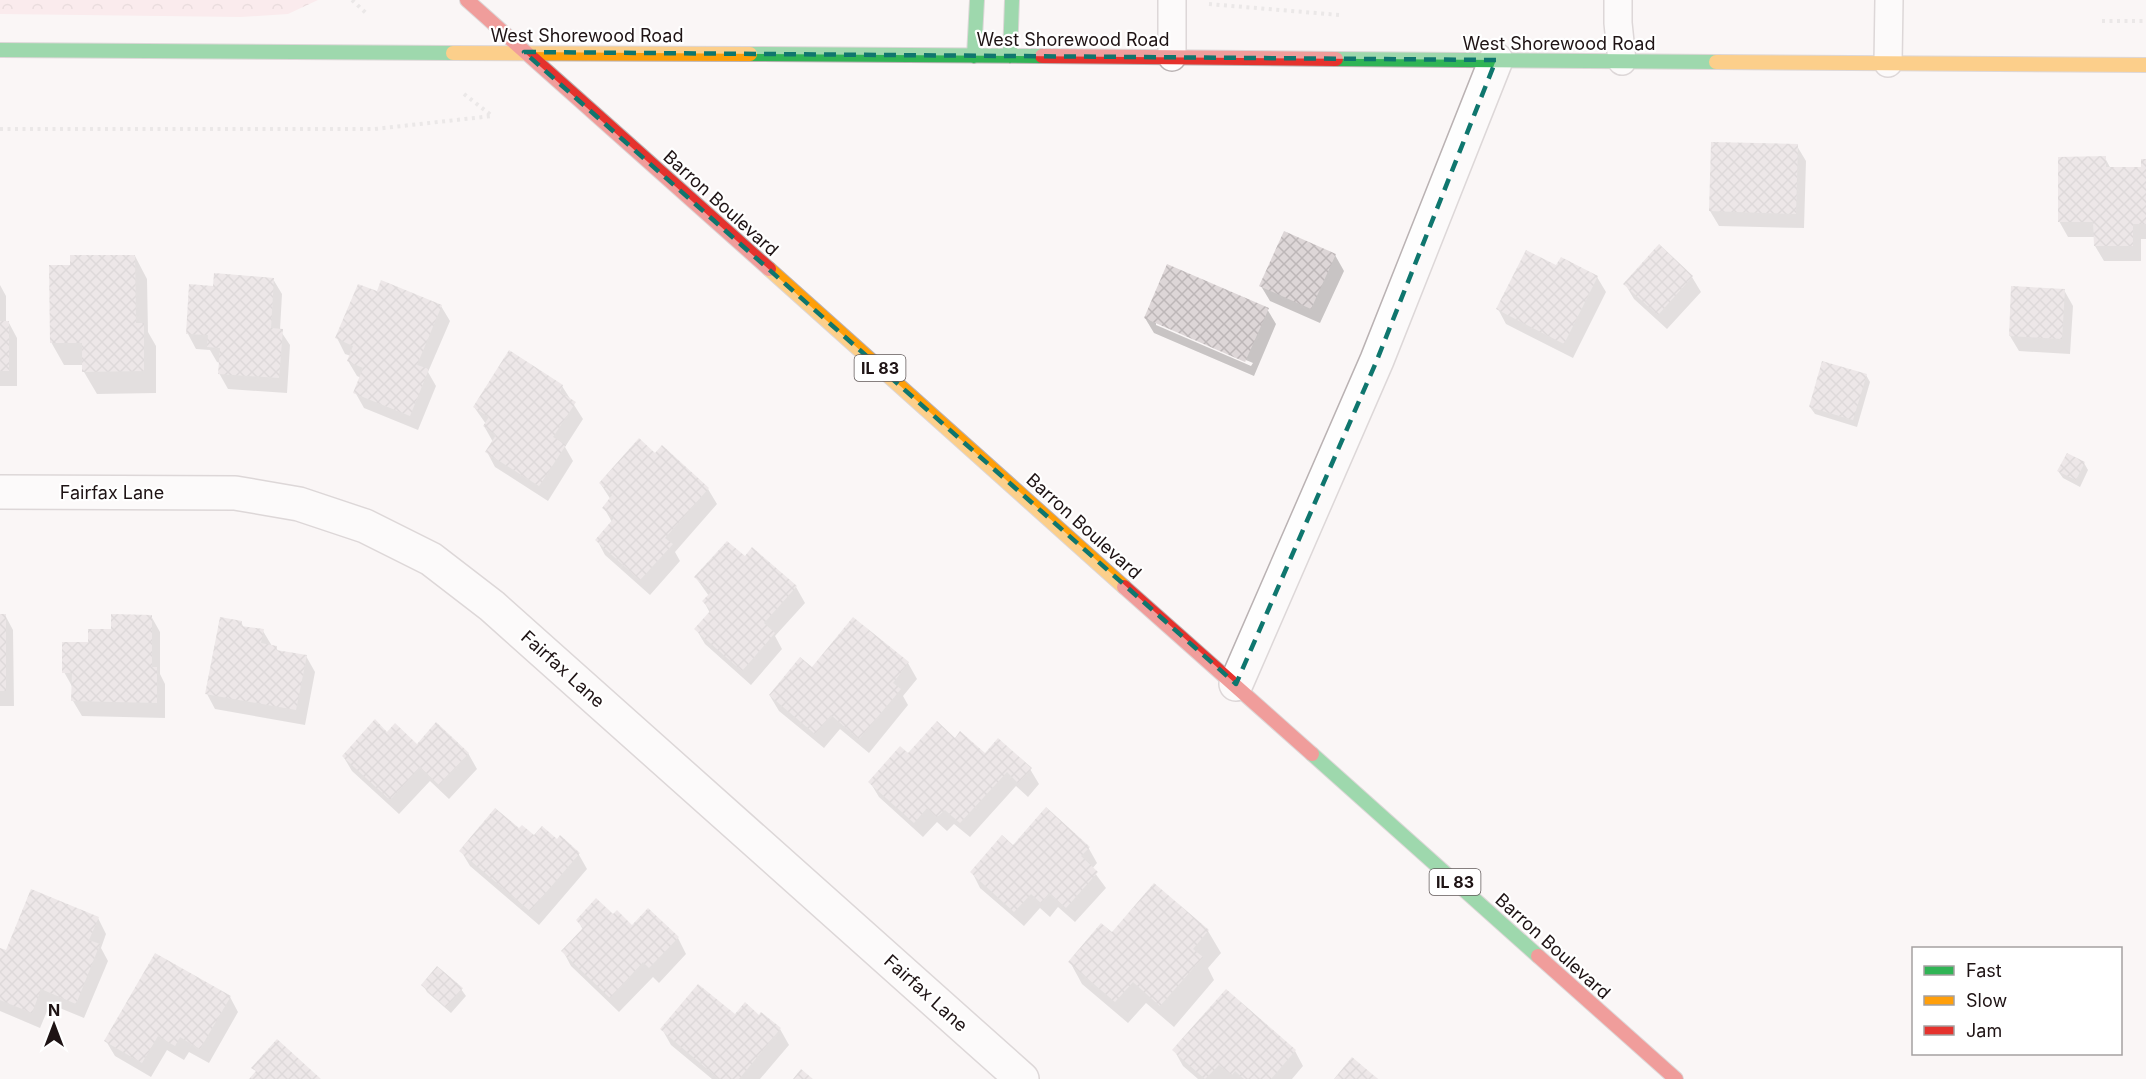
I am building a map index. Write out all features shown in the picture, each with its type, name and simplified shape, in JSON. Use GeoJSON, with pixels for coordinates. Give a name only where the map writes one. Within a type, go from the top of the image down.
{"type":"FeatureCollection","features":[{"type":"Feature","properties":{"kind":"main road","name":"Barron Boulevard"},"geometry":{"type":"LineString","coordinates":[[467,0],[1676,1079]]}},
{"type":"Feature","properties":{"kind":"main road"},"geometry":{"type":"LineString","coordinates":[[974,56],[977,0]]}},
{"type":"Feature","properties":{"kind":"main road"},"geometry":{"type":"LineString","coordinates":[[1010,56],[1012,0]]}},
{"type":"Feature","properties":{"kind":"main road","name":"West Shorewood Road"},"geometry":{"type":"LineString","coordinates":[[0,50],[2146,65]]}},
{"type":"Feature","properties":{"kind":"street"},"geometry":{"type":"LineString","coordinates":[[1236,684],[1377,360],[1496,60]]}},
{"type":"Feature","properties":{"kind":"street","name":"Fairfax Lane"},"geometry":{"type":"LineString","coordinates":[[0,492],[235,493],[299,504],[365,526],[431,559],[492,606],[1023,1079]]}},
{"type":"Feature","properties":{"kind":"lane"},"geometry":{"type":"LineString","coordinates":[[1172,0],[1172,57]]}},
{"type":"Feature","properties":{"kind":"lane"},"geometry":{"type":"LineString","coordinates":[[1618,0],[1622,61]]}},
{"type":"Feature","properties":{"kind":"lane"},"geometry":{"type":"LineString","coordinates":[[1888,63],[1889,0]]}},
{"type":"Feature","properties":{"kind":"path"},"geometry":{"type":"LineString","coordinates":[[0,129],[375,129],[492,116]]}},
{"type":"Feature","properties":{"kind":"highlighted area"},"geometry":{"type":"Polygon","coordinates":[[[524,52],[1496,60],[1377,360],[1236,684],[524,52]]]}},
{"type":"Feature","properties":{"kind":"green space"},"geometry":{"type":"Polygon","coordinates":[[[0,0],[318,0],[288,14],[241,17],[0,14],[0,0]]]}},
{"type":"Feature","properties":{"kind":"building"},"geometry":{"type":"Polygon","coordinates":[[[1711,142],[1798,144],[1796,214],[1709,211],[1711,142]]]}},
{"type":"Feature","properties":{"kind":"building"},"geometry":{"type":"Polygon","coordinates":[[[2106,156],[2106,167],[2141,167],[2141,159],[2146,159],[2146,224],[2133,224],[2133,246],[2094,246],[2093,222],[2058,222],[2058,157],[2106,156]]]}},
{"type":"Feature","properties":{"kind":"building"},"geometry":{"type":"Polygon","coordinates":[[[1284,231],[1336,254],[1311,309],[1259,286],[1284,231]]]}},
{"type":"Feature","properties":{"kind":"building"},"geometry":{"type":"Polygon","coordinates":[[[1659,244],[1693,276],[1658,315],[1623,284],[1659,244]]]}},
{"type":"Feature","properties":{"kind":"building"},"geometry":{"type":"Polygon","coordinates":[[[1526,250],[1556,265],[1561,257],[1598,276],[1564,344],[1496,309],[1526,250]]]}},
{"type":"Feature","properties":{"kind":"building"},"geometry":{"type":"Polygon","coordinates":[[[70,255],[135,255],[136,323],[144,323],[144,371],[82,372],[82,343],[50,343],[49,265],[70,265],[70,255]]]}},
{"type":"Feature","properties":{"kind":"building"},"geometry":{"type":"Polygon","coordinates":[[[1167,264],[1269,308],[1245,362],[1144,318],[1167,264]]]}},
{"type":"Feature","properties":{"kind":"building"},"geometry":{"type":"Polygon","coordinates":[[[214,273],[274,278],[271,328],[283,329],[279,378],[218,374],[220,348],[207,347],[208,335],[186,334],[189,284],[213,286],[214,273]]]}},
{"type":"Feature","properties":{"kind":"building"},"geometry":{"type":"Polygon","coordinates":[[[381,280],[442,305],[417,365],[429,369],[410,416],[353,393],[363,368],[347,361],[353,346],[335,338],[358,284],[377,291],[381,280]]]}},
{"type":"Feature","properties":{"kind":"building"},"geometry":{"type":"Polygon","coordinates":[[[2011,286],[2065,289],[2062,339],[2009,336],[2011,286]]]}},
{"type":"Feature","properties":{"kind":"building"},"geometry":{"type":"Polygon","coordinates":[[[0,321],[9,321],[9,371],[0,371],[0,321]]]}},
{"type":"Feature","properties":{"kind":"building"},"geometry":{"type":"Polygon","coordinates":[[[509,350],[563,385],[560,392],[576,402],[553,437],[566,445],[539,486],[485,452],[496,435],[483,426],[489,417],[473,407],[509,350]]]}},
{"type":"Feature","properties":{"kind":"building"},"geometry":{"type":"Polygon","coordinates":[[[1822,361],[1867,374],[1853,420],[1809,407],[1822,361]]]}},
{"type":"Feature","properties":{"kind":"building"},"geometry":{"type":"Polygon","coordinates":[[[639,438],[655,453],[662,445],[709,488],[665,538],[673,544],[640,580],[595,540],[614,518],[602,508],[612,495],[599,483],[639,438]]]}},
{"type":"Feature","properties":{"kind":"building"},"geometry":{"type":"Polygon","coordinates":[[[2067,453],[2085,462],[2076,480],[2057,471],[2067,453]]]}},
{"type":"Feature","properties":{"kind":"building"},"geometry":{"type":"Polygon","coordinates":[[[727,541],[745,556],[752,547],[797,586],[764,623],[775,633],[742,671],[694,629],[711,610],[702,601],[711,592],[694,577],[727,541]]]}},
{"type":"Feature","properties":{"kind":"building"},"geometry":{"type":"Polygon","coordinates":[[[0,614],[6,614],[6,691],[0,691],[0,614]]]}},
{"type":"Feature","properties":{"kind":"building"},"geometry":{"type":"Polygon","coordinates":[[[111,614],[152,615],[152,667],[157,667],[157,703],[71,701],[72,673],[62,673],[62,642],[88,642],[88,629],[111,629],[111,614]]]}},
{"type":"Feature","properties":{"kind":"building"},"geometry":{"type":"Polygon","coordinates":[[[220,617],[242,621],[241,626],[264,629],[261,643],[277,646],[276,650],[307,655],[296,710],[205,694],[220,617]]]}},
{"type":"Feature","properties":{"kind":"building"},"geometry":{"type":"Polygon","coordinates":[[[853,617],[909,662],[893,683],[901,689],[859,739],[831,715],[815,734],[769,695],[800,657],[812,667],[853,617]]]}},
{"type":"Feature","properties":{"kind":"building"},"geometry":{"type":"Polygon","coordinates":[[[375,719],[387,732],[395,723],[417,744],[436,722],[469,753],[439,785],[420,767],[390,800],[342,756],[375,719]]]}},
{"type":"Feature","properties":{"kind":"building"},"geometry":{"type":"Polygon","coordinates":[[[937,721],[955,738],[960,731],[985,753],[998,738],[1032,768],[1018,783],[1007,772],[960,823],[945,810],[937,817],[927,808],[914,823],[868,782],[900,746],[908,753],[937,721]]]}},
{"type":"Feature","properties":{"kind":"building"},"geometry":{"type":"Polygon","coordinates":[[[1046,807],[1090,847],[1081,856],[1098,872],[1066,908],[1049,893],[1041,903],[1031,894],[1014,912],[970,872],[1002,835],[1013,845],[1046,807]]]}},
{"type":"Feature","properties":{"kind":"building"},"geometry":{"type":"Polygon","coordinates":[[[495,808],[519,828],[522,825],[534,835],[542,826],[557,839],[560,835],[580,853],[530,911],[459,851],[495,808]]]}},
{"type":"Feature","properties":{"kind":"building"},"geometry":{"type":"Polygon","coordinates":[[[1154,883],[1209,930],[1193,949],[1203,957],[1160,1006],[1133,982],[1115,1002],[1068,962],[1101,923],[1112,932],[1154,883]]]}},
{"type":"Feature","properties":{"kind":"building"},"geometry":{"type":"Polygon","coordinates":[[[31,889],[99,917],[89,940],[100,944],[76,1004],[41,989],[32,1013],[0,1000],[0,948],[6,950],[31,889]]]}},
{"type":"Feature","properties":{"kind":"building"},"geometry":{"type":"Polygon","coordinates":[[[596,898],[613,914],[617,910],[632,925],[648,908],[679,937],[649,968],[643,962],[610,998],[561,951],[583,928],[576,920],[596,898]]]}},
{"type":"Feature","properties":{"kind":"building"},"geometry":{"type":"Polygon","coordinates":[[[155,953],[231,996],[200,1049],[180,1037],[175,1046],[158,1036],[142,1063],[104,1041],[155,953]]]}},
{"type":"Feature","properties":{"kind":"building"},"geometry":{"type":"Polygon","coordinates":[[[437,966],[463,988],[446,1007],[421,985],[437,966]]]}},
{"type":"Feature","properties":{"kind":"building"},"geometry":{"type":"Polygon","coordinates":[[[698,984],[735,1014],[745,1002],[759,1015],[761,1012],[781,1028],[739,1079],[719,1079],[660,1029],[698,984]]]}},
{"type":"Feature","properties":{"kind":"building"},"geometry":{"type":"Polygon","coordinates":[[[1226,989],[1296,1050],[1271,1079],[1244,1079],[1235,1071],[1232,1075],[1219,1065],[1205,1079],[1172,1050],[1226,989]]]}},
{"type":"Feature","properties":{"kind":"building"},"geometry":{"type":"Polygon","coordinates":[[[277,1039],[321,1079],[249,1079],[256,1071],[251,1068],[277,1039]]]}},
{"type":"Feature","properties":{"kind":"building"},"geometry":{"type":"Polygon","coordinates":[[[1352,1057],[1378,1079],[1334,1079],[1352,1057]]]}},
{"type":"Feature","properties":{"kind":"building"},"geometry":{"type":"Polygon","coordinates":[[[801,1069],[813,1079],[793,1079],[801,1069]]]}},
{"type":"Feature","properties":{"kind":"traffic: fast"},"geometry":{"type":"LineString","coordinates":[[974,56],[977,0]]}},
{"type":"Feature","properties":{"kind":"traffic: fast"},"geometry":{"type":"LineString","coordinates":[[1010,56],[1012,0]]}},
{"type":"Feature","properties":{"kind":"traffic: fast"},"geometry":{"type":"LineString","coordinates":[[0,50],[453,53]]}},
{"type":"Feature","properties":{"kind":"traffic: fast"},"geometry":{"type":"LineString","coordinates":[[750,54],[1042,56]]}},
{"type":"Feature","properties":{"kind":"traffic: fast"},"geometry":{"type":"LineString","coordinates":[[1336,59],[1716,62]]}},
{"type":"Feature","properties":{"kind":"traffic: fast"},"geometry":{"type":"LineString","coordinates":[[1312,754],[1538,956]]}},
{"type":"Feature","properties":{"kind":"traffic: slow"},"geometry":{"type":"LineString","coordinates":[[453,53],[750,54]]}},
{"type":"Feature","properties":{"kind":"traffic: slow"},"geometry":{"type":"LineString","coordinates":[[1716,62],[2146,65]]}},
{"type":"Feature","properties":{"kind":"traffic: slow"},"geometry":{"type":"LineString","coordinates":[[769,269],[1124,587]]}},
{"type":"Feature","properties":{"kind":"traffic: jam"},"geometry":{"type":"LineString","coordinates":[[467,0],[769,269]]}},
{"type":"Feature","properties":{"kind":"traffic: jam"},"geometry":{"type":"LineString","coordinates":[[1042,56],[1336,59]]}},
{"type":"Feature","properties":{"kind":"traffic: jam"},"geometry":{"type":"LineString","coordinates":[[1124,587],[1312,754]]}},
{"type":"Feature","properties":{"kind":"traffic: jam"},"geometry":{"type":"LineString","coordinates":[[1538,956],[1676,1079]]}}]}
